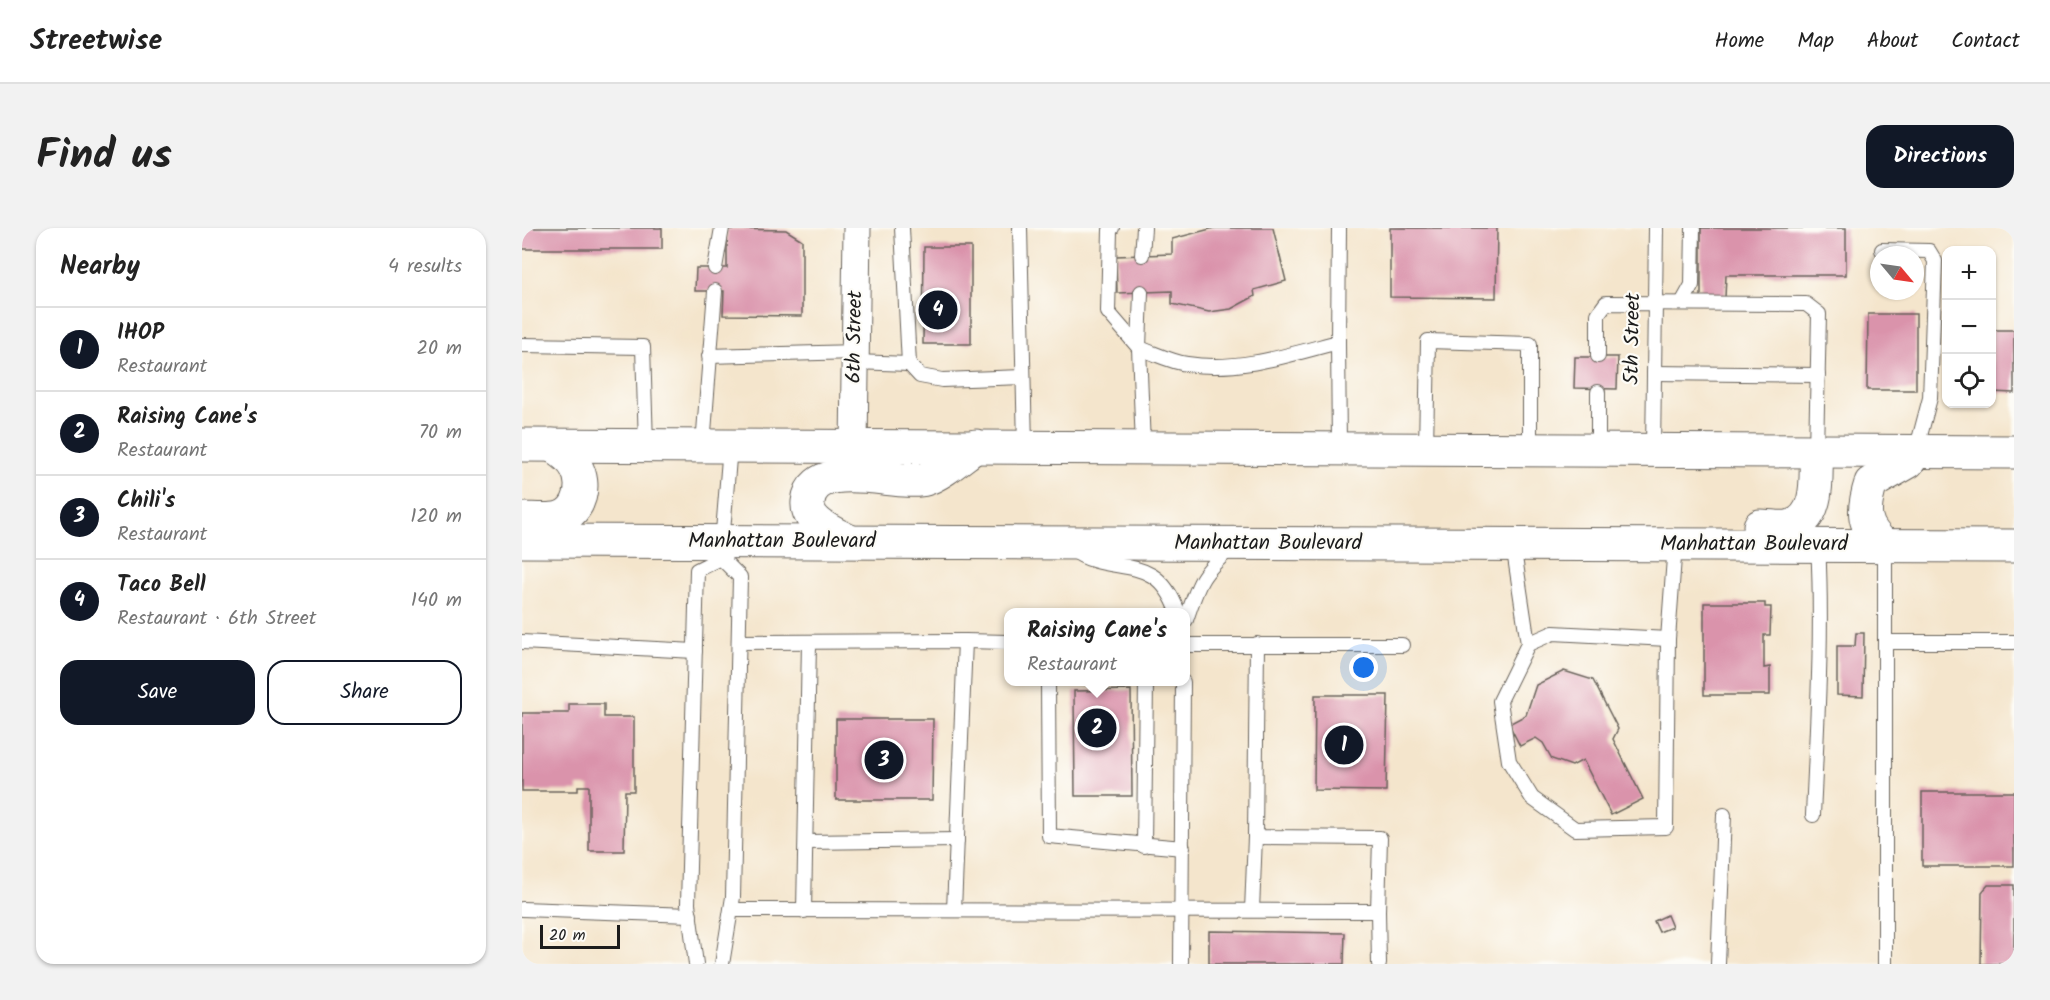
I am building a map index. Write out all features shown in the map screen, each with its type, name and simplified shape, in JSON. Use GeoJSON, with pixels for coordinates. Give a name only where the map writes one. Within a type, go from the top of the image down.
{"type":"FeatureCollection","features":[{"type":"Feature","properties":{"kind":"street","name":"6th Street"},"geometry":{"type":"LineString","coordinates":[[854,446],[857,228]]}},
{"type":"Feature","properties":{"kind":"street"},"geometry":{"type":"LineString","coordinates":[[537,445],[1143,446],[2014,452]]}},
{"type":"Feature","properties":{"kind":"street"},"geometry":{"type":"LineString","coordinates":[[522,519],[560,518],[571,511],[581,496],[582,482],[576,466],[537,445]]}},
{"type":"Feature","properties":{"kind":"street"},"geometry":{"type":"LineString","coordinates":[[849,541],[819,525],[810,512],[808,505],[810,493],[817,484],[834,477],[925,479],[976,446]]}},
{"type":"Feature","properties":{"kind":"street"},"geometry":{"type":"LineString","coordinates":[[1675,544],[1680,532],[1692,526],[1788,527],[1803,521],[1810,511],[1815,491],[1816,451]]}},
{"type":"Feature","properties":{"kind":"street"},"geometry":{"type":"LineString","coordinates":[[1885,546],[1872,535],[1866,522],[1869,492],[1872,483],[1908,462],[1916,451]]}},
{"type":"Feature","properties":{"kind":"street","name":"Manhattan Boulevard"},"geometry":{"type":"LineString","coordinates":[[522,541],[722,549],[849,541],[2014,546]]}},
{"type":"Feature","properties":{"kind":"lane"},"geometry":{"type":"LineString","coordinates":[[715,268],[722,228]]}},
{"type":"Feature","properties":{"kind":"lane"},"geometry":{"type":"LineString","coordinates":[[902,228],[909,364],[920,376],[942,380],[1023,377]]}},
{"type":"Feature","properties":{"kind":"lane"},"geometry":{"type":"LineString","coordinates":[[1020,228],[1025,446]]}},
{"type":"Feature","properties":{"kind":"lane"},"geometry":{"type":"LineString","coordinates":[[1112,228],[1110,230],[1108,312],[1139,348],[1186,364],[1224,367],[1256,363],[1338,342]]}},
{"type":"Feature","properties":{"kind":"lane"},"geometry":{"type":"LineString","coordinates":[[1142,255],[1144,228]]}},
{"type":"Feature","properties":{"kind":"lane","name":"5th Street"},"geometry":{"type":"LineString","coordinates":[[1653,450],[1656,228]]}},
{"type":"Feature","properties":{"kind":"lane"},"geometry":{"type":"LineString","coordinates":[[1683,303],[1692,285],[1693,228]]}},
{"type":"Feature","properties":{"kind":"lane"},"geometry":{"type":"LineString","coordinates":[[1339,447],[1340,233]]}},
{"type":"Feature","properties":{"kind":"lane"},"geometry":{"type":"LineString","coordinates":[[1916,451],[1930,398],[1935,261],[1929,251],[1924,251]]}},
{"type":"Feature","properties":{"kind":"lane"},"geometry":{"type":"LineString","coordinates":[[715,291],[709,356],[722,549],[740,577],[733,897],[722,964]]}},
{"type":"Feature","properties":{"kind":"lane"},"geometry":{"type":"LineString","coordinates":[[1141,292],[1139,348],[1143,446]]}},
{"type":"Feature","properties":{"kind":"lane"},"geometry":{"type":"LineString","coordinates":[[1598,356],[1598,314],[1606,303],[1806,304],[1819,314],[1816,451]]}},
{"type":"Feature","properties":{"kind":"lane"},"geometry":{"type":"LineString","coordinates":[[1426,448],[1428,341],[1530,344],[1530,449]]}},
{"type":"Feature","properties":{"kind":"lane"},"geometry":{"type":"LineString","coordinates":[[522,345],[643,347],[646,445]]}},
{"type":"Feature","properties":{"kind":"lane"},"geometry":{"type":"LineString","coordinates":[[709,356],[855,357],[909,364]]}},
{"type":"Feature","properties":{"kind":"lane"},"geometry":{"type":"LineString","coordinates":[[1654,373],[1818,375]]}},
{"type":"Feature","properties":{"kind":"lane"},"geometry":{"type":"LineString","coordinates":[[1598,393],[1598,449]]}},
{"type":"Feature","properties":{"kind":"lane"},"geometry":{"type":"LineString","coordinates":[[1062,542],[1086,560],[1142,570],[1159,580],[1172,595],[1177,608]]}},
{"type":"Feature","properties":{"kind":"lane"},"geometry":{"type":"LineString","coordinates":[[1189,608],[1197,584],[1213,563],[1236,543]]}},
{"type":"Feature","properties":{"kind":"lane"},"geometry":{"type":"LineString","coordinates":[[1512,543],[1528,644],[1500,701],[1509,761],[1532,798],[1575,829],[1666,827],[1668,639],[1675,544]]}},
{"type":"Feature","properties":{"kind":"lane"},"geometry":{"type":"LineString","coordinates":[[1813,815],[1820,693],[1817,665],[1821,596],[1818,544]]}},
{"type":"Feature","properties":{"kind":"lane"},"geometry":{"type":"LineString","coordinates":[[1885,546],[1885,964]]}},
{"type":"Feature","properties":{"kind":"lane"},"geometry":{"type":"LineString","coordinates":[[696,964],[690,915],[697,570],[722,549]]}},
{"type":"Feature","properties":{"kind":"lane"},"geometry":{"type":"LineString","coordinates":[[1528,644],[1553,633],[1668,639]]}},
{"type":"Feature","properties":{"kind":"lane"},"geometry":{"type":"LineString","coordinates":[[954,910],[965,641]]}},
{"type":"Feature","properties":{"kind":"lane"},"geometry":{"type":"LineString","coordinates":[[522,642],[695,651]]}},
{"type":"Feature","properties":{"kind":"lane"},"geometry":{"type":"LineString","coordinates":[[739,642],[1004,642]]}},
{"type":"Feature","properties":{"kind":"lane"},"geometry":{"type":"LineString","coordinates":[[804,911],[809,642]]}},
{"type":"Feature","properties":{"kind":"lane"},"geometry":{"type":"LineString","coordinates":[[1885,642],[2014,642]]}},
{"type":"Feature","properties":{"kind":"lane"},"geometry":{"type":"LineString","coordinates":[[1190,645],[1402,645]]}},
{"type":"Feature","properties":{"kind":"lane"},"geometry":{"type":"LineString","coordinates":[[1252,910],[1257,645]]}},
{"type":"Feature","properties":{"kind":"lane"},"geometry":{"type":"LineString","coordinates":[[1048,686],[1049,836],[1183,848]]}},
{"type":"Feature","properties":{"kind":"lane"},"geometry":{"type":"LineString","coordinates":[[1144,846],[1146,686]]}},
{"type":"Feature","properties":{"kind":"lane"},"geometry":{"type":"LineString","coordinates":[[1181,964],[1184,686]]}},
{"type":"Feature","properties":{"kind":"lane"},"geometry":{"type":"LineString","coordinates":[[1718,964],[1724,815]]}},
{"type":"Feature","properties":{"kind":"lane"},"geometry":{"type":"LineString","coordinates":[[1255,837],[1380,838],[1379,964]]}},
{"type":"Feature","properties":{"kind":"lane"},"geometry":{"type":"LineString","coordinates":[[806,842],[957,840]]}},
{"type":"Feature","properties":{"kind":"lane"},"geometry":{"type":"LineString","coordinates":[[522,909],[690,915]]}},
{"type":"Feature","properties":{"kind":"lane"},"geometry":{"type":"LineString","coordinates":[[731,910],[1378,911]]}},
{"type":"Feature","properties":{"kind":"building"},"geometry":{"type":"Polygon","coordinates":[[[522,228],[662,228],[662,249],[522,249],[522,228]]]}},
{"type":"Feature","properties":{"kind":"building"},"geometry":{"type":"Polygon","coordinates":[[[1214,228],[1273,228],[1286,281],[1254,290],[1255,296],[1231,309],[1209,312],[1172,304],[1172,291],[1117,293],[1116,256],[1172,254],[1172,239],[1214,228]]]}},
{"type":"Feature","properties":{"kind":"building"},"geometry":{"type":"Polygon","coordinates":[[[1390,228],[1497,228],[1496,298],[1390,297],[1390,228]]]}},
{"type":"Feature","properties":{"kind":"building"},"geometry":{"type":"Polygon","coordinates":[[[1701,228],[1846,228],[1846,275],[1726,275],[1725,298],[1701,298],[1701,228]]]}},
{"type":"Feature","properties":{"kind":"building"},"geometry":{"type":"Polygon","coordinates":[[[727,229],[786,230],[802,240],[802,316],[723,315],[724,291],[695,291],[696,268],[727,268],[727,229]]]}},
{"type":"Feature","properties":{"kind":"building"},"geometry":{"type":"Polygon","coordinates":[[[924,247],[971,247],[971,344],[923,344],[924,247]]]}},
{"type":"Feature","properties":{"kind":"building"},"geometry":{"type":"Polygon","coordinates":[[[1868,314],[1916,314],[1916,390],[1867,390],[1868,314]]]}},
{"type":"Feature","properties":{"kind":"building"},"geometry":{"type":"Polygon","coordinates":[[[1996,330],[2014,330],[2014,393],[1996,392],[1996,330]]]}},
{"type":"Feature","properties":{"kind":"building"},"geometry":{"type":"Polygon","coordinates":[[[1575,357],[1618,357],[1617,389],[1574,388],[1575,357]]]}},
{"type":"Feature","properties":{"kind":"building"},"geometry":{"type":"Polygon","coordinates":[[[1704,603],[1765,603],[1765,607],[1771,607],[1770,635],[1764,635],[1764,668],[1770,667],[1770,695],[1704,695],[1704,603]]]}},
{"type":"Feature","properties":{"kind":"building"},"geometry":{"type":"Polygon","coordinates":[[[1856,633],[1864,633],[1863,696],[1837,695],[1837,646],[1855,646],[1856,633]]]}},
{"type":"Feature","properties":{"kind":"building"},"geometry":{"type":"Polygon","coordinates":[[[1564,671],[1593,680],[1618,729],[1613,739],[1643,799],[1611,815],[1583,760],[1572,766],[1552,759],[1543,743],[1536,738],[1520,746],[1509,724],[1526,715],[1536,685],[1564,671]]]}},
{"type":"Feature","properties":{"kind":"building"},"geometry":{"type":"Polygon","coordinates":[[[1131,690],[1132,796],[1075,796],[1074,691],[1131,690]]]}},
{"type":"Feature","properties":{"kind":"building"},"geometry":{"type":"Polygon","coordinates":[[[1315,695],[1388,695],[1386,791],[1314,790],[1315,695]]]}},
{"type":"Feature","properties":{"kind":"building"},"geometry":{"type":"Polygon","coordinates":[[[569,704],[604,704],[604,717],[634,717],[634,791],[625,791],[624,851],[589,851],[589,786],[578,786],[578,791],[522,791],[522,713],[569,713],[569,704]]]}},
{"type":"Feature","properties":{"kind":"building"},"geometry":{"type":"Polygon","coordinates":[[[836,719],[933,719],[932,800],[836,800],[836,719]]]}},
{"type":"Feature","properties":{"kind":"building"},"geometry":{"type":"Polygon","coordinates":[[[1922,792],[2014,792],[2014,866],[1922,866],[1922,792]]]}},
{"type":"Feature","properties":{"kind":"building"},"geometry":{"type":"Polygon","coordinates":[[[1988,885],[2014,885],[2014,964],[1981,964],[1982,892],[1988,885]]]}},
{"type":"Feature","properties":{"kind":"building"},"geometry":{"type":"Polygon","coordinates":[[[1667,915],[1672,927],[1659,932],[1654,921],[1667,915]]]}},
{"type":"Feature","properties":{"kind":"building"},"geometry":{"type":"Polygon","coordinates":[[[1209,931],[1345,933],[1344,964],[1209,964],[1209,931]]]}},
{"type":"Feature","properties":{"kind":"place","name":"Taco Bell"},"geometry":{"type":"Point","coordinates":[938,310]}},
{"type":"Feature","properties":{"kind":"place","name":"Raising Cane's"},"geometry":{"type":"Point","coordinates":[1097,728]}},
{"type":"Feature","properties":{"kind":"place","name":"IHOP"},"geometry":{"type":"Point","coordinates":[1344,745]}},
{"type":"Feature","properties":{"kind":"place","name":"Chili's"},"geometry":{"type":"Point","coordinates":[884,760]}}]}
